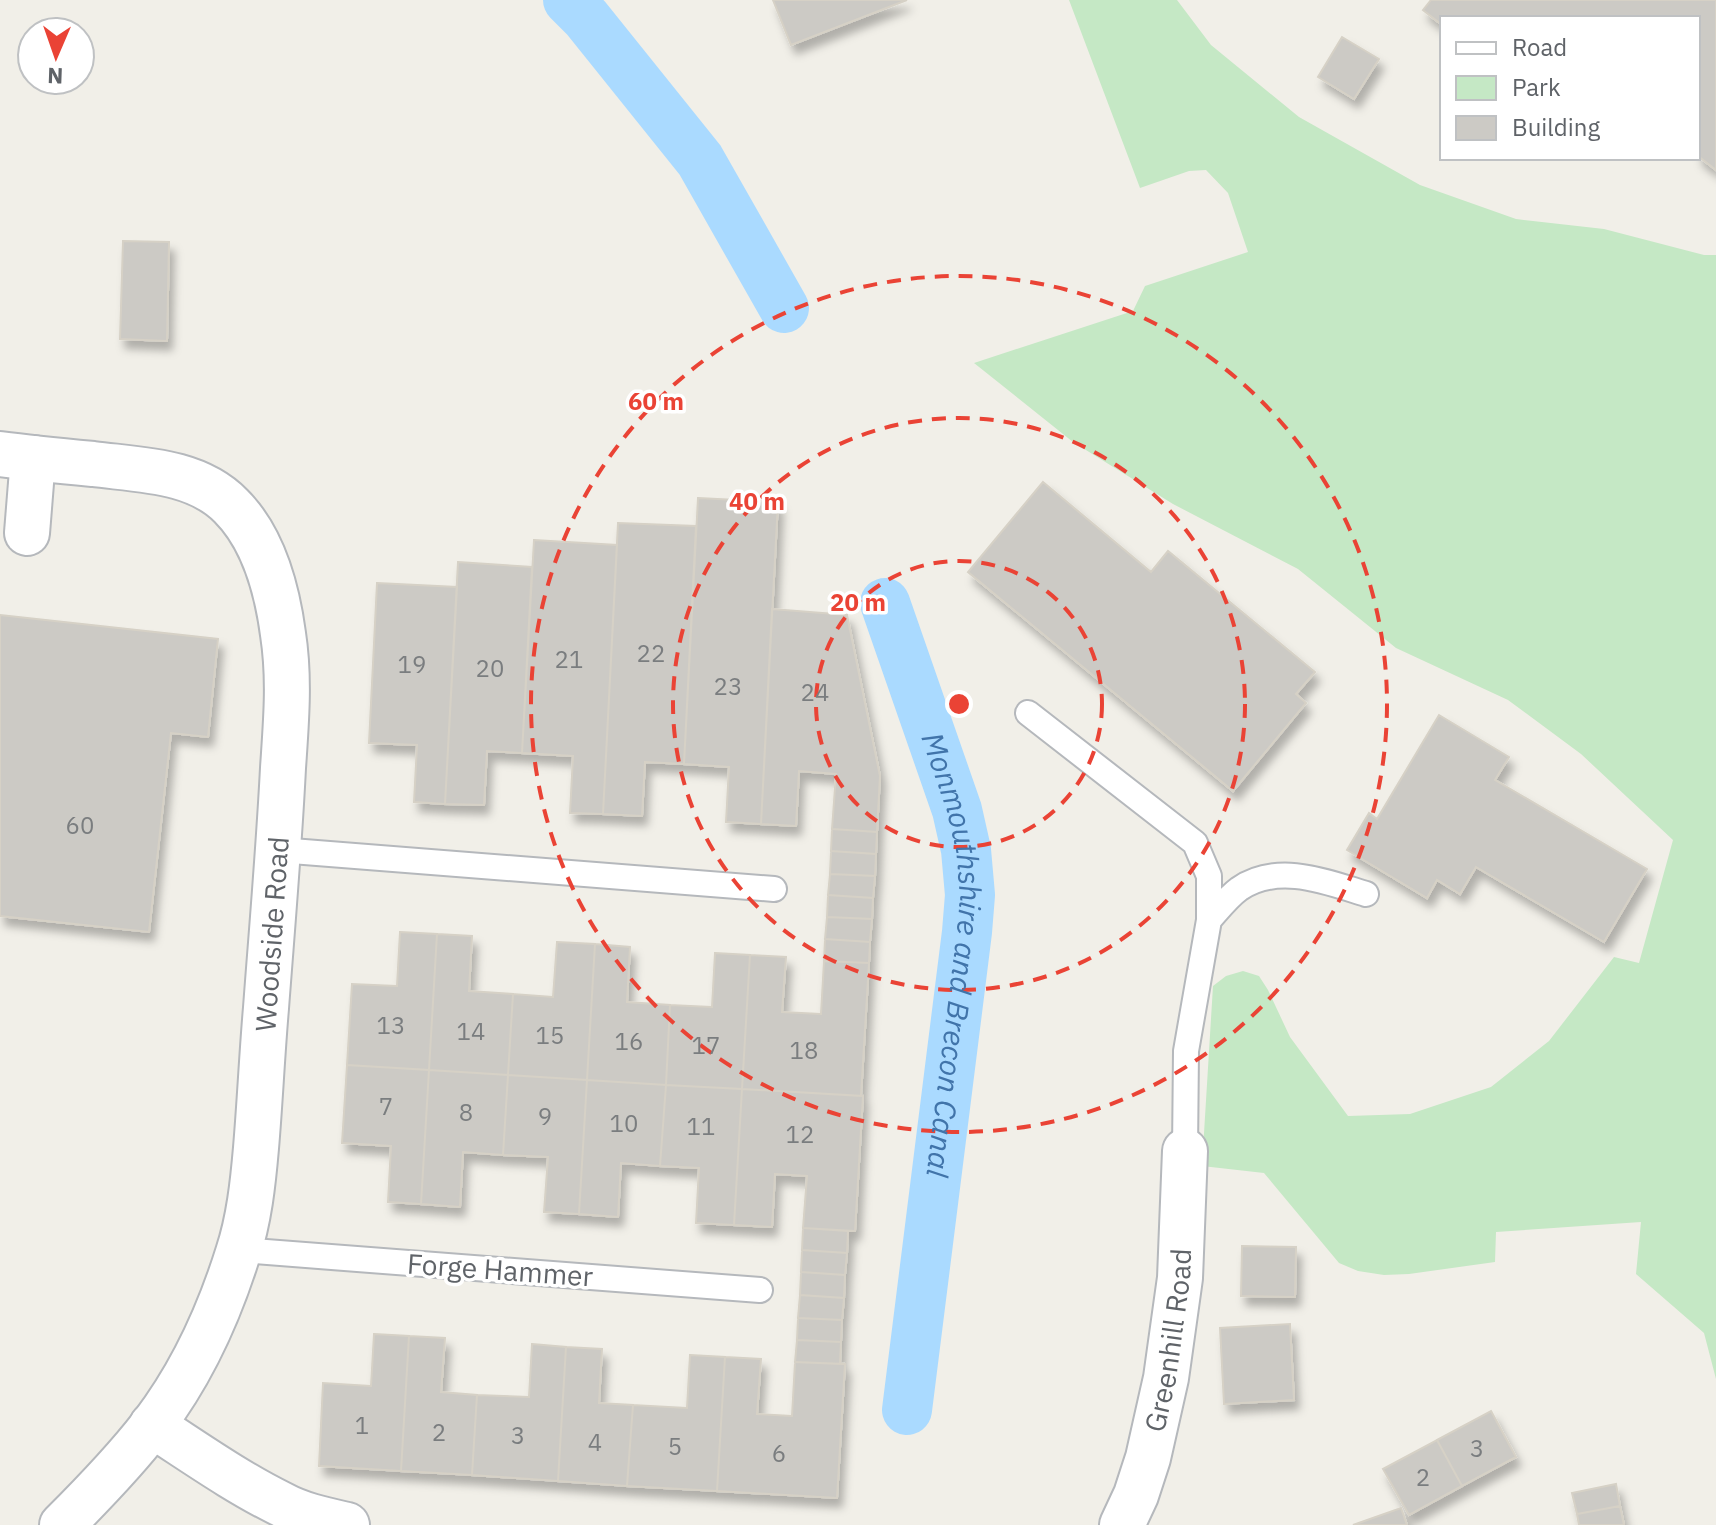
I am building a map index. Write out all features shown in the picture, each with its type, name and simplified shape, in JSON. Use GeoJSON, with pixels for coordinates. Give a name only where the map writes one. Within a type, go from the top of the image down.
{"type":"FeatureCollection","features":[{"type":"Feature","properties":{"kind":"street","name":"Woodside Road"},"geometry":{"type":"LineString","coordinates":[[27,533],[17,456],[149,471],[181,477],[209,489],[230,505],[250,530],[265,560],[277,597],[288,680],[279,850],[253,1189],[240,1250],[218,1309],[189,1369],[152,1425],[62,1525]]}},
{"type":"Feature","properties":{"kind":"street","name":"Greenhill Road"},"geometry":{"type":"LineString","coordinates":[[1122,1525],[1148,1458],[1166,1378],[1180,1278],[1185,1151]]}},
{"type":"Feature","properties":{"kind":"street"},"geometry":{"type":"LineString","coordinates":[[152,1425],[283,1505],[347,1525]]}},
{"type":"Feature","properties":{"kind":"lane"},"geometry":{"type":"LineString","coordinates":[[1028,713],[1195,843],[1209,876],[1209,920],[1186,1051],[1185,1151]]}},
{"type":"Feature","properties":{"kind":"lane"},"geometry":{"type":"LineString","coordinates":[[279,850],[774,889]]}},
{"type":"Feature","properties":{"kind":"lane"},"geometry":{"type":"LineString","coordinates":[[1209,920],[1240,888],[1275,876],[1313,878],[1366,894]]}},
{"type":"Feature","properties":{"kind":"lane","name":"Forge Hammer"},"geometry":{"type":"LineString","coordinates":[[240,1250],[760,1290]]}},
{"type":"Feature","properties":{"kind":"green space"},"geometry":{"type":"Polygon","coordinates":[[[1069,0],[1177,0],[1211,45],[1299,117],[1420,185],[1516,219],[1604,229],[1704,255],[1716,255],[1716,1379],[1704,1333],[1636,1274],[1641,1222],[1496,1232],[1495,1262],[1384,1275],[1358,1271],[1339,1263],[1264,1173],[1202,1166],[1213,986],[1226,976],[1243,971],[1259,976],[1290,1037],[1348,1116],[1410,1114],[1491,1087],[1549,1041],[1614,957],[1639,963],[1673,840],[1581,754],[1508,700],[1396,648],[1298,569],[1173,504],[1073,442],[974,363],[1133,311],[1145,286],[1248,252],[1228,193],[1206,170],[1189,171],[1140,188],[1069,0]]]}},
{"type":"Feature","properties":{"kind":"building"},"geometry":{"type":"Polygon","coordinates":[[[773,0],[907,0],[791,45],[773,0]]]}},
{"type":"Feature","properties":{"kind":"building"},"geometry":{"type":"Polygon","coordinates":[[[1431,0],[1716,0],[1716,170],[1700,158],[1700,16],[1440,16],[1440,23],[1423,10],[1431,0]]]}},
{"type":"Feature","properties":{"kind":"building"},"geometry":{"type":"Polygon","coordinates":[[[1342,37],[1379,59],[1354,99],[1318,77],[1342,37]]]}},
{"type":"Feature","properties":{"kind":"building"},"geometry":{"type":"Polygon","coordinates":[[[123,241],[169,242],[167,341],[120,339],[123,241]]]}},
{"type":"Feature","properties":{"kind":"building"},"geometry":{"type":"Polygon","coordinates":[[[1043,482],[1151,572],[1168,551],[1315,672],[1296,694],[1306,703],[1233,791],[968,572],[1043,482]]]}},
{"type":"Feature","properties":{"kind":"building"},"geometry":{"type":"Polygon","coordinates":[[[698,498],[778,502],[761,824],[726,822],[729,767],[684,764],[698,498]]]}},
{"type":"Feature","properties":{"kind":"building"},"geometry":{"type":"Polygon","coordinates":[[[618,523],[696,526],[684,764],[645,762],[642,816],[603,814],[618,523]]]}},
{"type":"Feature","properties":{"kind":"building"},"geometry":{"type":"Polygon","coordinates":[[[534,540],[617,545],[603,814],[570,813],[573,756],[522,753],[534,540]]]}},
{"type":"Feature","properties":{"kind":"building"},"geometry":{"type":"Polygon","coordinates":[[[458,562],[532,567],[522,753],[487,751],[484,805],[445,804],[458,562]]]}},
{"type":"Feature","properties":{"kind":"building"},"geometry":{"type":"Polygon","coordinates":[[[377,583],[457,587],[445,804],[414,802],[417,745],[369,743],[377,583]]]}},
{"type":"Feature","properties":{"kind":"building"},"geometry":{"type":"Polygon","coordinates":[[[772,609],[847,615],[880,776],[877,832],[832,829],[836,774],[799,771],[796,826],[761,824],[772,609]]]}},
{"type":"Feature","properties":{"kind":"building"},"geometry":{"type":"Polygon","coordinates":[[[0,615],[218,639],[208,737],[171,733],[149,932],[0,916],[0,615]]]}},
{"type":"Feature","properties":{"kind":"building"},"geometry":{"type":"Polygon","coordinates":[[[1439,715],[1509,757],[1495,780],[1647,869],[1604,942],[1476,867],[1460,894],[1437,880],[1427,898],[1347,850],[1369,813],[1377,819],[1439,715]]]}},
{"type":"Feature","properties":{"kind":"building"},"geometry":{"type":"Polygon","coordinates":[[[832,829],[877,832],[876,854],[831,851],[832,829]]]}},
{"type":"Feature","properties":{"kind":"building"},"geometry":{"type":"Polygon","coordinates":[[[831,851],[876,854],[875,876],[830,874],[831,851]]]}},
{"type":"Feature","properties":{"kind":"building"},"geometry":{"type":"Polygon","coordinates":[[[830,874],[875,876],[873,898],[828,895],[830,874]]]}},
{"type":"Feature","properties":{"kind":"building"},"geometry":{"type":"Polygon","coordinates":[[[828,895],[873,898],[872,919],[827,917],[828,895]]]}},
{"type":"Feature","properties":{"kind":"building"},"geometry":{"type":"Polygon","coordinates":[[[827,917],[872,919],[870,942],[825,939],[827,917]]]}},
{"type":"Feature","properties":{"kind":"building"},"geometry":{"type":"Polygon","coordinates":[[[400,932],[437,934],[429,1070],[347,1065],[352,984],[397,986],[400,932]]]}},
{"type":"Feature","properties":{"kind":"building"},"geometry":{"type":"Polygon","coordinates":[[[437,934],[472,936],[469,991],[513,994],[508,1075],[429,1070],[437,934]]]}},
{"type":"Feature","properties":{"kind":"building"},"geometry":{"type":"Polygon","coordinates":[[[825,939],[870,942],[869,963],[824,961],[825,939]]]}},
{"type":"Feature","properties":{"kind":"building"},"geometry":{"type":"Polygon","coordinates":[[[557,942],[595,944],[587,1080],[508,1075],[513,994],[553,997],[557,942]]]}},
{"type":"Feature","properties":{"kind":"building"},"geometry":{"type":"Polygon","coordinates":[[[595,944],[630,947],[627,1002],[670,1005],[666,1085],[587,1080],[595,944]]]}},
{"type":"Feature","properties":{"kind":"building"},"geometry":{"type":"Polygon","coordinates":[[[715,953],[750,955],[742,1089],[666,1085],[670,1005],[712,1007],[715,953]]]}},
{"type":"Feature","properties":{"kind":"building"},"geometry":{"type":"Polygon","coordinates":[[[750,955],[786,957],[782,1012],[821,1014],[824,961],[869,963],[861,1096],[742,1089],[750,955]]]}},
{"type":"Feature","properties":{"kind":"building"},"geometry":{"type":"Polygon","coordinates":[[[347,1065],[429,1070],[421,1204],[388,1202],[391,1146],[342,1143],[347,1065]]]}},
{"type":"Feature","properties":{"kind":"building"},"geometry":{"type":"Polygon","coordinates":[[[429,1070],[508,1075],[503,1155],[463,1152],[460,1207],[421,1204],[429,1070]]]}},
{"type":"Feature","properties":{"kind":"building"},"geometry":{"type":"Polygon","coordinates":[[[508,1075],[587,1080],[579,1214],[544,1212],[548,1157],[503,1155],[508,1075]]]}},
{"type":"Feature","properties":{"kind":"building"},"geometry":{"type":"Polygon","coordinates":[[[587,1080],[666,1085],[660,1166],[621,1163],[618,1217],[579,1214],[587,1080]]]}},
{"type":"Feature","properties":{"kind":"building"},"geometry":{"type":"Polygon","coordinates":[[[666,1085],[742,1089],[734,1225],[696,1223],[699,1168],[660,1166],[666,1085]]]}},
{"type":"Feature","properties":{"kind":"building"},"geometry":{"type":"Polygon","coordinates":[[[742,1089],[863,1096],[855,1231],[803,1228],[807,1176],[775,1174],[772,1227],[734,1225],[742,1089]]]}},
{"type":"Feature","properties":{"kind":"building"},"geometry":{"type":"Polygon","coordinates":[[[803,1228],[848,1231],[847,1253],[802,1250],[803,1228]]]}},
{"type":"Feature","properties":{"kind":"building"},"geometry":{"type":"Polygon","coordinates":[[[1242,1246],[1296,1247],[1295,1297],[1241,1296],[1242,1246]]]}},
{"type":"Feature","properties":{"kind":"building"},"geometry":{"type":"Polygon","coordinates":[[[802,1250],[847,1253],[845,1275],[801,1272],[802,1250]]]}},
{"type":"Feature","properties":{"kind":"building"},"geometry":{"type":"Polygon","coordinates":[[[801,1272],[845,1275],[844,1298],[800,1295],[801,1272]]]}},
{"type":"Feature","properties":{"kind":"building"},"geometry":{"type":"Polygon","coordinates":[[[800,1295],[844,1298],[842,1320],[798,1318],[800,1295]]]}},
{"type":"Feature","properties":{"kind":"building"},"geometry":{"type":"Polygon","coordinates":[[[798,1318],[842,1320],[841,1342],[797,1340],[798,1318]]]}},
{"type":"Feature","properties":{"kind":"building"},"geometry":{"type":"Polygon","coordinates":[[[1290,1324],[1294,1400],[1224,1404],[1220,1328],[1290,1324]]]}},
{"type":"Feature","properties":{"kind":"building"},"geometry":{"type":"Polygon","coordinates":[[[374,1334],[409,1336],[401,1471],[319,1466],[323,1383],[371,1386],[374,1334]]]}},
{"type":"Feature","properties":{"kind":"building"},"geometry":{"type":"Polygon","coordinates":[[[409,1336],[445,1338],[441,1392],[477,1395],[472,1475],[401,1471],[409,1336]]]}},
{"type":"Feature","properties":{"kind":"building"},"geometry":{"type":"Polygon","coordinates":[[[797,1340],[841,1342],[840,1364],[795,1362],[797,1340]]]}},
{"type":"Feature","properties":{"kind":"building"},"geometry":{"type":"Polygon","coordinates":[[[532,1344],[566,1347],[558,1481],[472,1475],[477,1395],[529,1397],[532,1344]]]}},
{"type":"Feature","properties":{"kind":"building"},"geometry":{"type":"Polygon","coordinates":[[[566,1347],[602,1349],[599,1403],[633,1405],[627,1486],[558,1481],[566,1347]]]}},
{"type":"Feature","properties":{"kind":"building"},"geometry":{"type":"Polygon","coordinates":[[[690,1355],[725,1357],[717,1491],[627,1486],[633,1405],[687,1408],[690,1355]]]}},
{"type":"Feature","properties":{"kind":"building"},"geometry":{"type":"Polygon","coordinates":[[[725,1357],[761,1359],[757,1414],[792,1416],[795,1362],[845,1364],[837,1498],[717,1491],[725,1357]]]}},
{"type":"Feature","properties":{"kind":"building"},"geometry":{"type":"Polygon","coordinates":[[[1491,1411],[1516,1457],[1462,1486],[1437,1440],[1491,1411]]]}},
{"type":"Feature","properties":{"kind":"building"},"geometry":{"type":"Polygon","coordinates":[[[1437,1440],[1462,1486],[1409,1515],[1383,1469],[1437,1440]]]}},
{"type":"Feature","properties":{"kind":"building"},"geometry":{"type":"Polygon","coordinates":[[[1616,1484],[1620,1506],[1577,1514],[1572,1493],[1616,1484]]]}},
{"type":"Feature","properties":{"kind":"building"},"geometry":{"type":"Polygon","coordinates":[[[1620,1506],[1624,1525],[1579,1525],[1577,1514],[1620,1506]]]}},
{"type":"Feature","properties":{"kind":"building"},"geometry":{"type":"Polygon","coordinates":[[[1401,1508],[1407,1525],[1353,1525],[1401,1508]]]}},
{"type":"Feature","properties":{"kind":"waterway","name":"Monmouthshire and Brecon Canal"},"geometry":{"type":"LineString","coordinates":[[568,0],[586,18],[700,160],[784,308]]}},
{"type":"Feature","properties":{"kind":"waterway","name":"Monmouthshire and Brecon Canal"},"geometry":{"type":"LineString","coordinates":[[885,603],[957,810],[966,850],[970,895],[907,1410]]}}]}
